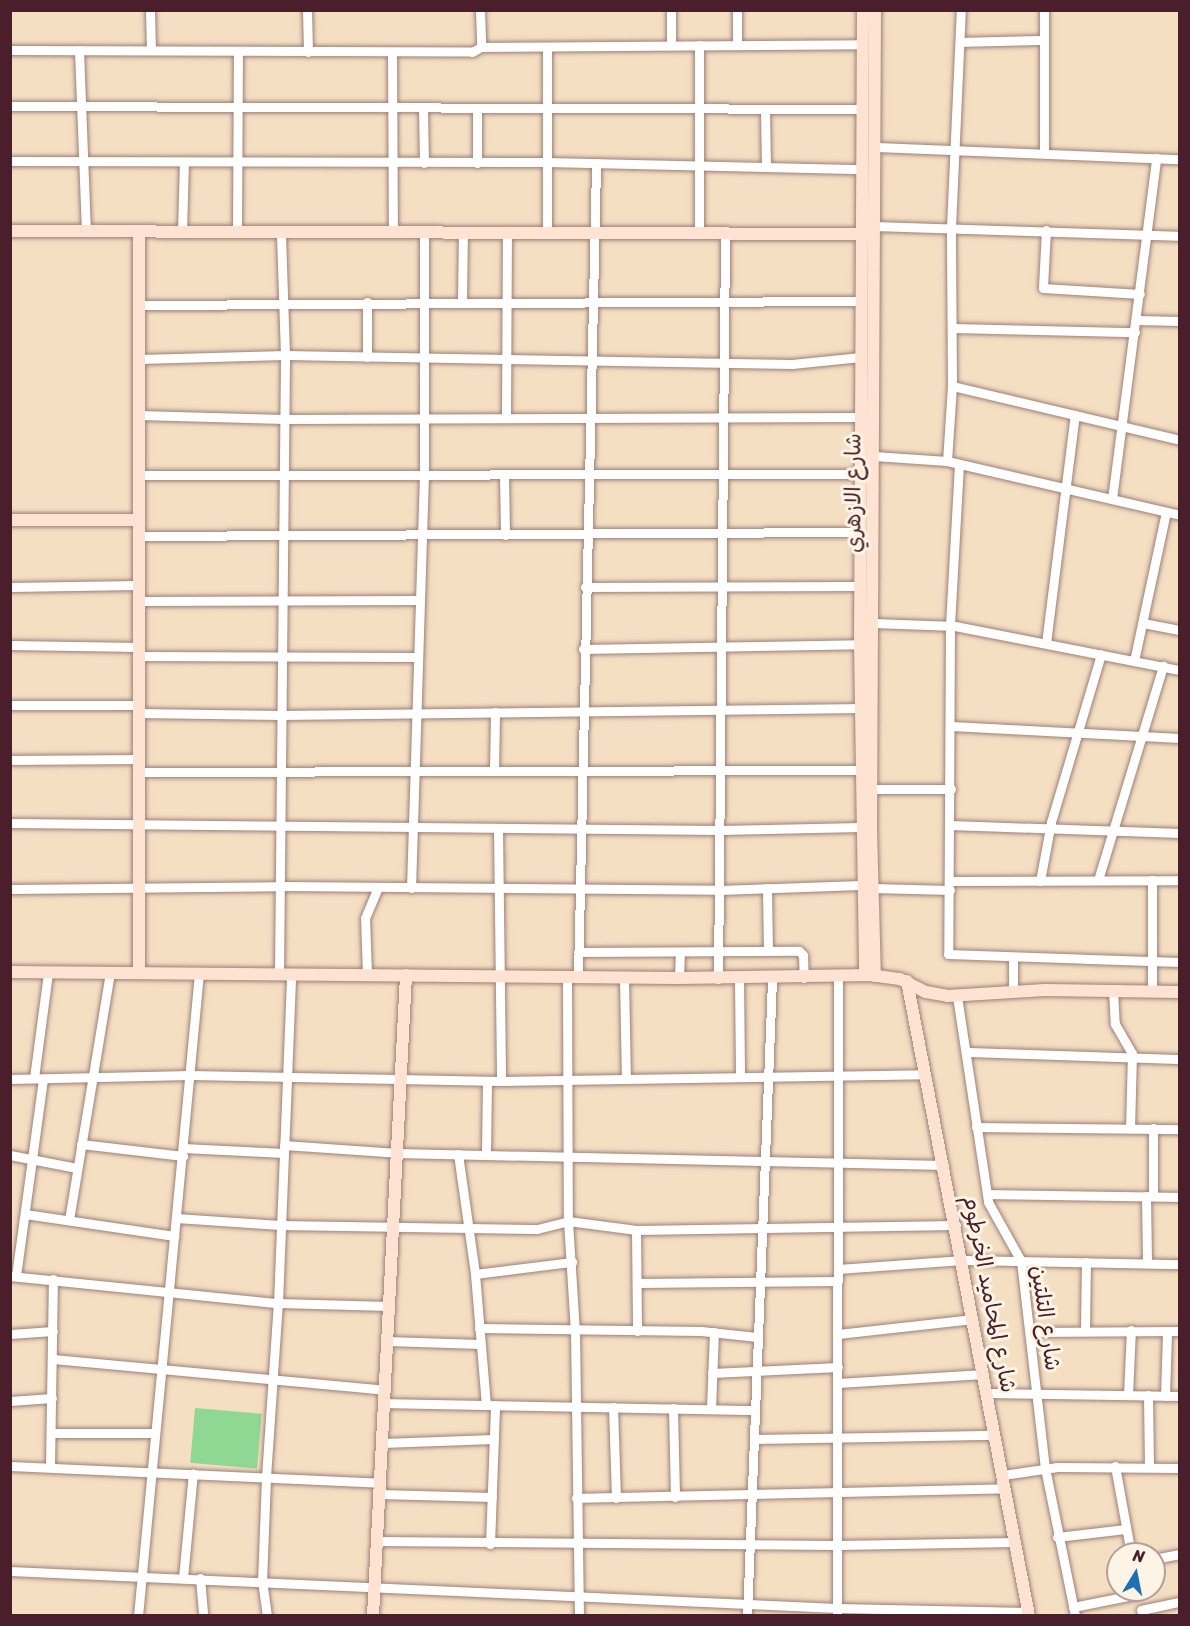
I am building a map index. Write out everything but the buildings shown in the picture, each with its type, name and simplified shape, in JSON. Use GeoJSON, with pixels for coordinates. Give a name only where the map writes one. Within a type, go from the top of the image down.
{"type":"FeatureCollection","features":[{"type":"Feature","properties":{"kind":"street"},"geometry":{"type":"LineString","coordinates":[[150,10],[151,50]]}},
{"type":"Feature","properties":{"kind":"street"},"geometry":{"type":"LineString","coordinates":[[307,10],[309,52]]}},
{"type":"Feature","properties":{"kind":"street"},"geometry":{"type":"LineString","coordinates":[[480,10],[481,47]]}},
{"type":"Feature","properties":{"kind":"street"},"geometry":{"type":"LineString","coordinates":[[671,10],[671,45]]}},
{"type":"Feature","properties":{"kind":"street"},"geometry":{"type":"LineString","coordinates":[[737,10],[737,45]]}},
{"type":"Feature","properties":{"kind":"street","name":"شارع الازهري"},"geometry":{"type":"LineString","coordinates":[[863,10],[863,169],[869,230],[874,456],[873,623],[860,770],[870,975]]}},
{"type":"Feature","properties":{"kind":"street","name":"شارع الازهري"},"geometry":{"type":"LineString","coordinates":[[867,886],[872,789],[860,644],[861,357],[862,301],[875,147],[875,10]]}},
{"type":"Feature","properties":{"kind":"street"},"geometry":{"type":"LineString","coordinates":[[946,461],[952,386],[951,227],[961,10]]}},
{"type":"Feature","properties":{"kind":"street"},"geometry":{"type":"LineString","coordinates":[[1044,10],[1044,152]]}},
{"type":"Feature","properties":{"kind":"street"},"geometry":{"type":"LineString","coordinates":[[961,42],[1044,40]]}},
{"type":"Feature","properties":{"kind":"street"},"geometry":{"type":"LineString","coordinates":[[10,50],[472,52],[481,47],[863,44]]}},
{"type":"Feature","properties":{"kind":"street"},"geometry":{"type":"LineString","coordinates":[[699,45],[699,234]]}},
{"type":"Feature","properties":{"kind":"street"},"geometry":{"type":"LineString","coordinates":[[547,46],[547,233]]}},
{"type":"Feature","properties":{"kind":"street"},"geometry":{"type":"LineString","coordinates":[[79,50],[86,231]]}},
{"type":"Feature","properties":{"kind":"street"},"geometry":{"type":"LineString","coordinates":[[237,232],[238,52]]}},
{"type":"Feature","properties":{"kind":"street"},"geometry":{"type":"LineString","coordinates":[[392,52],[390,164],[393,233]]}},
{"type":"Feature","properties":{"kind":"street"},"geometry":{"type":"LineString","coordinates":[[10,106],[863,110]]}},
{"type":"Feature","properties":{"kind":"street"},"geometry":{"type":"LineString","coordinates":[[423,107],[424,163]]}},
{"type":"Feature","properties":{"kind":"street"},"geometry":{"type":"LineString","coordinates":[[477,109],[477,163]]}},
{"type":"Feature","properties":{"kind":"street"},"geometry":{"type":"LineString","coordinates":[[765,110],[766,166]]}},
{"type":"Feature","properties":{"kind":"street"},"geometry":{"type":"LineString","coordinates":[[875,147],[1179,159]]}},
{"type":"Feature","properties":{"kind":"street"},"geometry":{"type":"LineString","coordinates":[[1112,499],[1124,427],[1156,158]]}},
{"type":"Feature","properties":{"kind":"street"},"geometry":{"type":"LineString","coordinates":[[10,161],[390,164],[546,162],[863,169]]}},
{"type":"Feature","properties":{"kind":"street"},"geometry":{"type":"LineString","coordinates":[[183,232],[184,162]]}},
{"type":"Feature","properties":{"kind":"street"},"geometry":{"type":"LineString","coordinates":[[579,1616],[575,1331],[568,1221],[567,1080],[573,977],[578,952],[588,417],[594,300],[596,163]]}},
{"type":"Feature","properties":{"kind":"street"},"geometry":{"type":"LineString","coordinates":[[10,231],[725,234],[951,227],[1179,236]]}},
{"type":"Feature","properties":{"kind":"street"},"geometry":{"type":"LineString","coordinates":[[1046,230],[1043,288],[1140,294]]}},
{"type":"Feature","properties":{"kind":"street"},"geometry":{"type":"LineString","coordinates":[[139,232],[139,973]]}},
{"type":"Feature","properties":{"kind":"street"},"geometry":{"type":"LineString","coordinates":[[267,1616],[262,1582],[266,1477],[278,1303],[288,1080],[281,886],[280,658],[285,355],[281,303],[281,232]]}},
{"type":"Feature","properties":{"kind":"street"},"geometry":{"type":"LineString","coordinates":[[411,888],[420,535],[424,472],[424,233]]}},
{"type":"Feature","properties":{"kind":"street"},"geometry":{"type":"LineString","coordinates":[[462,301],[464,233]]}},
{"type":"Feature","properties":{"kind":"street"},"geometry":{"type":"LineString","coordinates":[[506,417],[507,233]]}},
{"type":"Feature","properties":{"kind":"street"},"geometry":{"type":"LineString","coordinates":[[718,979],[725,234]]}},
{"type":"Feature","properties":{"kind":"street"},"geometry":{"type":"LineString","coordinates":[[139,305],[594,300],[862,301]]}},
{"type":"Feature","properties":{"kind":"street"},"geometry":{"type":"LineString","coordinates":[[367,302],[367,357]]}},
{"type":"Feature","properties":{"kind":"street"},"geometry":{"type":"LineString","coordinates":[[1137,320],[1179,321]]}},
{"type":"Feature","properties":{"kind":"street"},"geometry":{"type":"LineString","coordinates":[[952,328],[1135,332]]}},
{"type":"Feature","properties":{"kind":"street"},"geometry":{"type":"LineString","coordinates":[[139,359],[285,355],[425,359],[590,358],[792,364],[861,357]]}},
{"type":"Feature","properties":{"kind":"street"},"geometry":{"type":"LineString","coordinates":[[952,386],[1179,440]]}},
{"type":"Feature","properties":{"kind":"street"},"geometry":{"type":"LineString","coordinates":[[139,415],[284,419],[861,417]]}},
{"type":"Feature","properties":{"kind":"street"},"geometry":{"type":"LineString","coordinates":[[1046,643],[1075,415]]}},
{"type":"Feature","properties":{"kind":"street"},"geometry":{"type":"LineString","coordinates":[[874,456],[946,461],[1179,514]]}},
{"type":"Feature","properties":{"kind":"street"},"geometry":{"type":"LineString","coordinates":[[959,464],[950,625],[949,956],[1179,962]]}},
{"type":"Feature","properties":{"kind":"street"},"geometry":{"type":"LineString","coordinates":[[139,475],[283,472],[424,472],[587,476],[860,474]]}},
{"type":"Feature","properties":{"kind":"street"},"geometry":{"type":"LineString","coordinates":[[504,475],[505,535]]}},
{"type":"Feature","properties":{"kind":"street"},"geometry":{"type":"LineString","coordinates":[[1134,661],[1166,512]]}},
{"type":"Feature","properties":{"kind":"street"},"geometry":{"type":"LineString","coordinates":[[10,520],[139,520]]}},
{"type":"Feature","properties":{"kind":"street"},"geometry":{"type":"LineString","coordinates":[[139,536],[860,532]]}},
{"type":"Feature","properties":{"kind":"street"},"geometry":{"type":"LineString","coordinates":[[10,587],[138,585]]}},
{"type":"Feature","properties":{"kind":"street"},"geometry":{"type":"LineString","coordinates":[[585,587],[860,586]]}},
{"type":"Feature","properties":{"kind":"street"},"geometry":{"type":"LineString","coordinates":[[139,601],[420,600]]}},
{"type":"Feature","properties":{"kind":"street"},"geometry":{"type":"LineString","coordinates":[[873,623],[950,625],[1179,670]]}},
{"type":"Feature","properties":{"kind":"street"},"geometry":{"type":"LineString","coordinates":[[1143,623],[1179,630]]}},
{"type":"Feature","properties":{"kind":"street"},"geometry":{"type":"LineString","coordinates":[[583,649],[860,644]]}},
{"type":"Feature","properties":{"kind":"street"},"geometry":{"type":"LineString","coordinates":[[10,645],[280,658],[418,657]]}},
{"type":"Feature","properties":{"kind":"street"},"geometry":{"type":"LineString","coordinates":[[1040,881],[1049,828],[1101,654]]}},
{"type":"Feature","properties":{"kind":"street"},"geometry":{"type":"LineString","coordinates":[[1098,880],[1163,666]]}},
{"type":"Feature","properties":{"kind":"street"},"geometry":{"type":"LineString","coordinates":[[10,705],[280,715],[416,712],[721,712],[866,708]]}},
{"type":"Feature","properties":{"kind":"street"},"geometry":{"type":"LineString","coordinates":[[494,771],[495,712]]}},
{"type":"Feature","properties":{"kind":"street"},"geometry":{"type":"LineString","coordinates":[[951,726],[1179,738]]}},
{"type":"Feature","properties":{"kind":"street"},"geometry":{"type":"LineString","coordinates":[[10,760],[282,770],[581,772],[860,770]]}},
{"type":"Feature","properties":{"kind":"street"},"geometry":{"type":"LineString","coordinates":[[872,789],[951,789]]}},
{"type":"Feature","properties":{"kind":"street"},"geometry":{"type":"LineString","coordinates":[[10,823],[720,830],[861,827]]}},
{"type":"Feature","properties":{"kind":"street"},"geometry":{"type":"LineString","coordinates":[[950,825],[1179,833]]}},
{"type":"Feature","properties":{"kind":"street"},"geometry":{"type":"LineString","coordinates":[[498,828],[502,976],[501,1082]]}},
{"type":"Feature","properties":{"kind":"street"},"geometry":{"type":"LineString","coordinates":[[10,889],[281,886],[719,890],[950,886],[1040,881],[1179,878]]}},
{"type":"Feature","properties":{"kind":"street"},"geometry":{"type":"LineString","coordinates":[[1152,880],[1152,992]]}},
{"type":"Feature","properties":{"kind":"street"},"geometry":{"type":"LineString","coordinates":[[367,974],[365,918],[378,888]]}},
{"type":"Feature","properties":{"kind":"street"},"geometry":{"type":"LineString","coordinates":[[767,888],[768,951]]}},
{"type":"Feature","properties":{"kind":"street"},"geometry":{"type":"LineString","coordinates":[[578,952],[802,952],[804,978]]}},
{"type":"Feature","properties":{"kind":"street"},"geometry":{"type":"LineString","coordinates":[[680,952],[680,978]]}},
{"type":"Feature","properties":{"kind":"street"},"geometry":{"type":"LineString","coordinates":[[1013,958],[1013,991]]}},
{"type":"Feature","properties":{"kind":"street"},"geometry":{"type":"LineString","coordinates":[[10,972],[718,979],[870,975],[907,981],[931,993],[957,996],[1013,991],[1179,992]]}},
{"type":"Feature","properties":{"kind":"street"},"geometry":{"type":"LineString","coordinates":[[48,973],[33,1160],[13,1276],[169,1294],[278,1303],[389,1306]]}},
{"type":"Feature","properties":{"kind":"street"},"geometry":{"type":"LineString","coordinates":[[69,1220],[110,973]]}},
{"type":"Feature","properties":{"kind":"street"},"geometry":{"type":"LineString","coordinates":[[138,1616],[150,1470],[199,973]]}},
{"type":"Feature","properties":{"kind":"street"},"geometry":{"type":"LineString","coordinates":[[373,1616],[406,975]]}},
{"type":"Feature","properties":{"kind":"street"},"geometry":{"type":"LineString","coordinates":[[837,1612],[840,1075],[838,977]]}},
{"type":"Feature","properties":{"kind":"street"},"geometry":{"type":"LineString","coordinates":[[624,978],[626,1078]]}},
{"type":"Feature","properties":{"kind":"street"},"geometry":{"type":"LineString","coordinates":[[739,978],[740,1077]]}},
{"type":"Feature","properties":{"kind":"street"},"geometry":{"type":"LineString","coordinates":[[747,1616],[759,1282],[770,1076],[772,979]]}},
{"type":"Feature","properties":{"kind":"street","name":"شارع المحاميد الخرطوم"},"geometry":{"type":"LineString","coordinates":[[907,981],[963,1260],[1029,1614]]}},
{"type":"Feature","properties":{"kind":"street"},"geometry":{"type":"LineString","coordinates":[[1113,990],[1115,1024],[1131,1047],[1130,1128]]}},
{"type":"Feature","properties":{"kind":"street","name":"شارع التلتين"},"geometry":{"type":"LineString","coordinates":[[957,996],[987,1194],[996,1219],[1021,1261],[1045,1468],[1057,1537],[1074,1611]]}},
{"type":"Feature","properties":{"kind":"street"},"geometry":{"type":"LineString","coordinates":[[966,1052],[1179,1059]]}},
{"type":"Feature","properties":{"kind":"street"},"geometry":{"type":"LineString","coordinates":[[10,1079],[92,1079],[190,1075],[288,1080],[501,1082],[926,1074]]}},
{"type":"Feature","properties":{"kind":"street"},"geometry":{"type":"LineString","coordinates":[[486,1153],[487,1081]]}},
{"type":"Feature","properties":{"kind":"street"},"geometry":{"type":"LineString","coordinates":[[976,1127],[1179,1129]]}},
{"type":"Feature","properties":{"kind":"street"},"geometry":{"type":"LineString","coordinates":[[1147,1263],[1153,1128]]}},
{"type":"Feature","properties":{"kind":"street"},"geometry":{"type":"LineString","coordinates":[[81,1144],[183,1152],[284,1149],[944,1165]]}},
{"type":"Feature","properties":{"kind":"street"},"geometry":{"type":"LineString","coordinates":[[458,1154],[466,1226],[475,1274],[480,1344],[494,1440],[490,1544]]}},
{"type":"Feature","properties":{"kind":"street"},"geometry":{"type":"LineString","coordinates":[[10,1155],[77,1168]]}},
{"type":"Feature","properties":{"kind":"street"},"geometry":{"type":"LineString","coordinates":[[987,1194],[1179,1197]]}},
{"type":"Feature","properties":{"kind":"street"},"geometry":{"type":"LineString","coordinates":[[25,1214],[174,1236]]}},
{"type":"Feature","properties":{"kind":"street"},"geometry":{"type":"LineString","coordinates":[[176,1218],[280,1225],[466,1226],[537,1229],[568,1221],[636,1230],[956,1226]]}},
{"type":"Feature","properties":{"kind":"street"},"geometry":{"type":"LineString","coordinates":[[636,1230],[637,1331]]}},
{"type":"Feature","properties":{"kind":"street"},"geometry":{"type":"LineString","coordinates":[[838,1269],[963,1260],[1179,1264]]}},
{"type":"Feature","properties":{"kind":"street"},"geometry":{"type":"LineString","coordinates":[[475,1274],[572,1262]]}},
{"type":"Feature","properties":{"kind":"street"},"geometry":{"type":"LineString","coordinates":[[1085,1330],[1086,1262]]}},
{"type":"Feature","properties":{"kind":"street"},"geometry":{"type":"LineString","coordinates":[[50,1466],[53,1279]]}},
{"type":"Feature","properties":{"kind":"street"},"geometry":{"type":"LineString","coordinates":[[637,1283],[838,1281]]}},
{"type":"Feature","properties":{"kind":"street"},"geometry":{"type":"LineString","coordinates":[[838,1334],[974,1319]]}},
{"type":"Feature","properties":{"kind":"street"},"geometry":{"type":"LineString","coordinates":[[479,1328],[714,1332],[757,1337]]}},
{"type":"Feature","properties":{"kind":"street"},"geometry":{"type":"LineString","coordinates":[[1128,1395],[1131,1330]]}},
{"type":"Feature","properties":{"kind":"street"},"geometry":{"type":"LineString","coordinates":[[10,1334],[53,1331]]}},
{"type":"Feature","properties":{"kind":"street"},"geometry":{"type":"LineString","coordinates":[[1165,1396],[1167,1331]]}},
{"type":"Feature","properties":{"kind":"street"},"geometry":{"type":"LineString","coordinates":[[1031,1332],[1179,1331]]}},
{"type":"Feature","properties":{"kind":"street"},"geometry":{"type":"LineString","coordinates":[[711,1409],[714,1332]]}},
{"type":"Feature","properties":{"kind":"street"},"geometry":{"type":"LineString","coordinates":[[387,1341],[480,1344]]}},
{"type":"Feature","properties":{"kind":"street"},"geometry":{"type":"LineString","coordinates":[[53,1359],[271,1380],[384,1397],[490,1405],[755,1410]]}},
{"type":"Feature","properties":{"kind":"street"},"geometry":{"type":"LineString","coordinates":[[712,1373],[838,1367]]}},
{"type":"Feature","properties":{"kind":"street"},"geometry":{"type":"LineString","coordinates":[[838,1383],[984,1374]]}},
{"type":"Feature","properties":{"kind":"street"},"geometry":{"type":"LineString","coordinates":[[987,1393],[1179,1396]]}},
{"type":"Feature","properties":{"kind":"street"},"geometry":{"type":"LineString","coordinates":[[1148,1395],[1149,1467]]}},
{"type":"Feature","properties":{"kind":"street"},"geometry":{"type":"LineString","coordinates":[[10,1401],[52,1398]]}},
{"type":"Feature","properties":{"kind":"street"},"geometry":{"type":"LineString","coordinates":[[613,1407],[616,1498]]}},
{"type":"Feature","properties":{"kind":"street"},"geometry":{"type":"LineString","coordinates":[[673,1408],[675,1497]]}},
{"type":"Feature","properties":{"kind":"street"},"geometry":{"type":"LineString","coordinates":[[52,1433],[154,1433]]}},
{"type":"Feature","properties":{"kind":"street"},"geometry":{"type":"LineString","coordinates":[[754,1439],[995,1436]]}},
{"type":"Feature","properties":{"kind":"street"},"geometry":{"type":"LineString","coordinates":[[382,1443],[494,1440]]}},
{"type":"Feature","properties":{"kind":"street"},"geometry":{"type":"LineString","coordinates":[[10,1466],[150,1470],[266,1477],[380,1489],[492,1497]]}},
{"type":"Feature","properties":{"kind":"street"},"geometry":{"type":"LineString","coordinates":[[1115,1466],[1129,1542]]}},
{"type":"Feature","properties":{"kind":"street"},"geometry":{"type":"LineString","coordinates":[[1003,1475],[1045,1468],[1115,1466],[1179,1468]]}},
{"type":"Feature","properties":{"kind":"street"},"geometry":{"type":"LineString","coordinates":[[183,1578],[193,1473]]}},
{"type":"Feature","properties":{"kind":"street"},"geometry":{"type":"LineString","coordinates":[[576,1498],[1004,1488]]}},
{"type":"Feature","properties":{"kind":"street"},"geometry":{"type":"LineString","coordinates":[[1057,1537],[1126,1529]]}},
{"type":"Feature","properties":{"kind":"street"},"geometry":{"type":"LineString","coordinates":[[377,1541],[750,1545],[1016,1542]]}},
{"type":"Feature","properties":{"kind":"street"},"geometry":{"type":"LineString","coordinates":[[10,1572],[375,1585],[748,1603],[837,1612],[1029,1614]]}},
{"type":"Feature","properties":{"kind":"street"},"geometry":{"type":"LineString","coordinates":[[200,1578],[203,1616]]}},
{"type":"Feature","properties":{"kind":"street"},"geometry":{"type":"LineString","coordinates":[[1074,1611],[1106,1602]]}},
{"type":"Feature","properties":{"kind":"street"},"geometry":{"type":"LineString","coordinates":[[1142,1613],[1179,1602]]}},
{"type":"Feature","properties":{"kind":"green space"},"geometry":{"type":"Polygon","coordinates":[[[195,1408],[262,1414],[257,1469],[190,1463],[195,1408]]]}}]}
